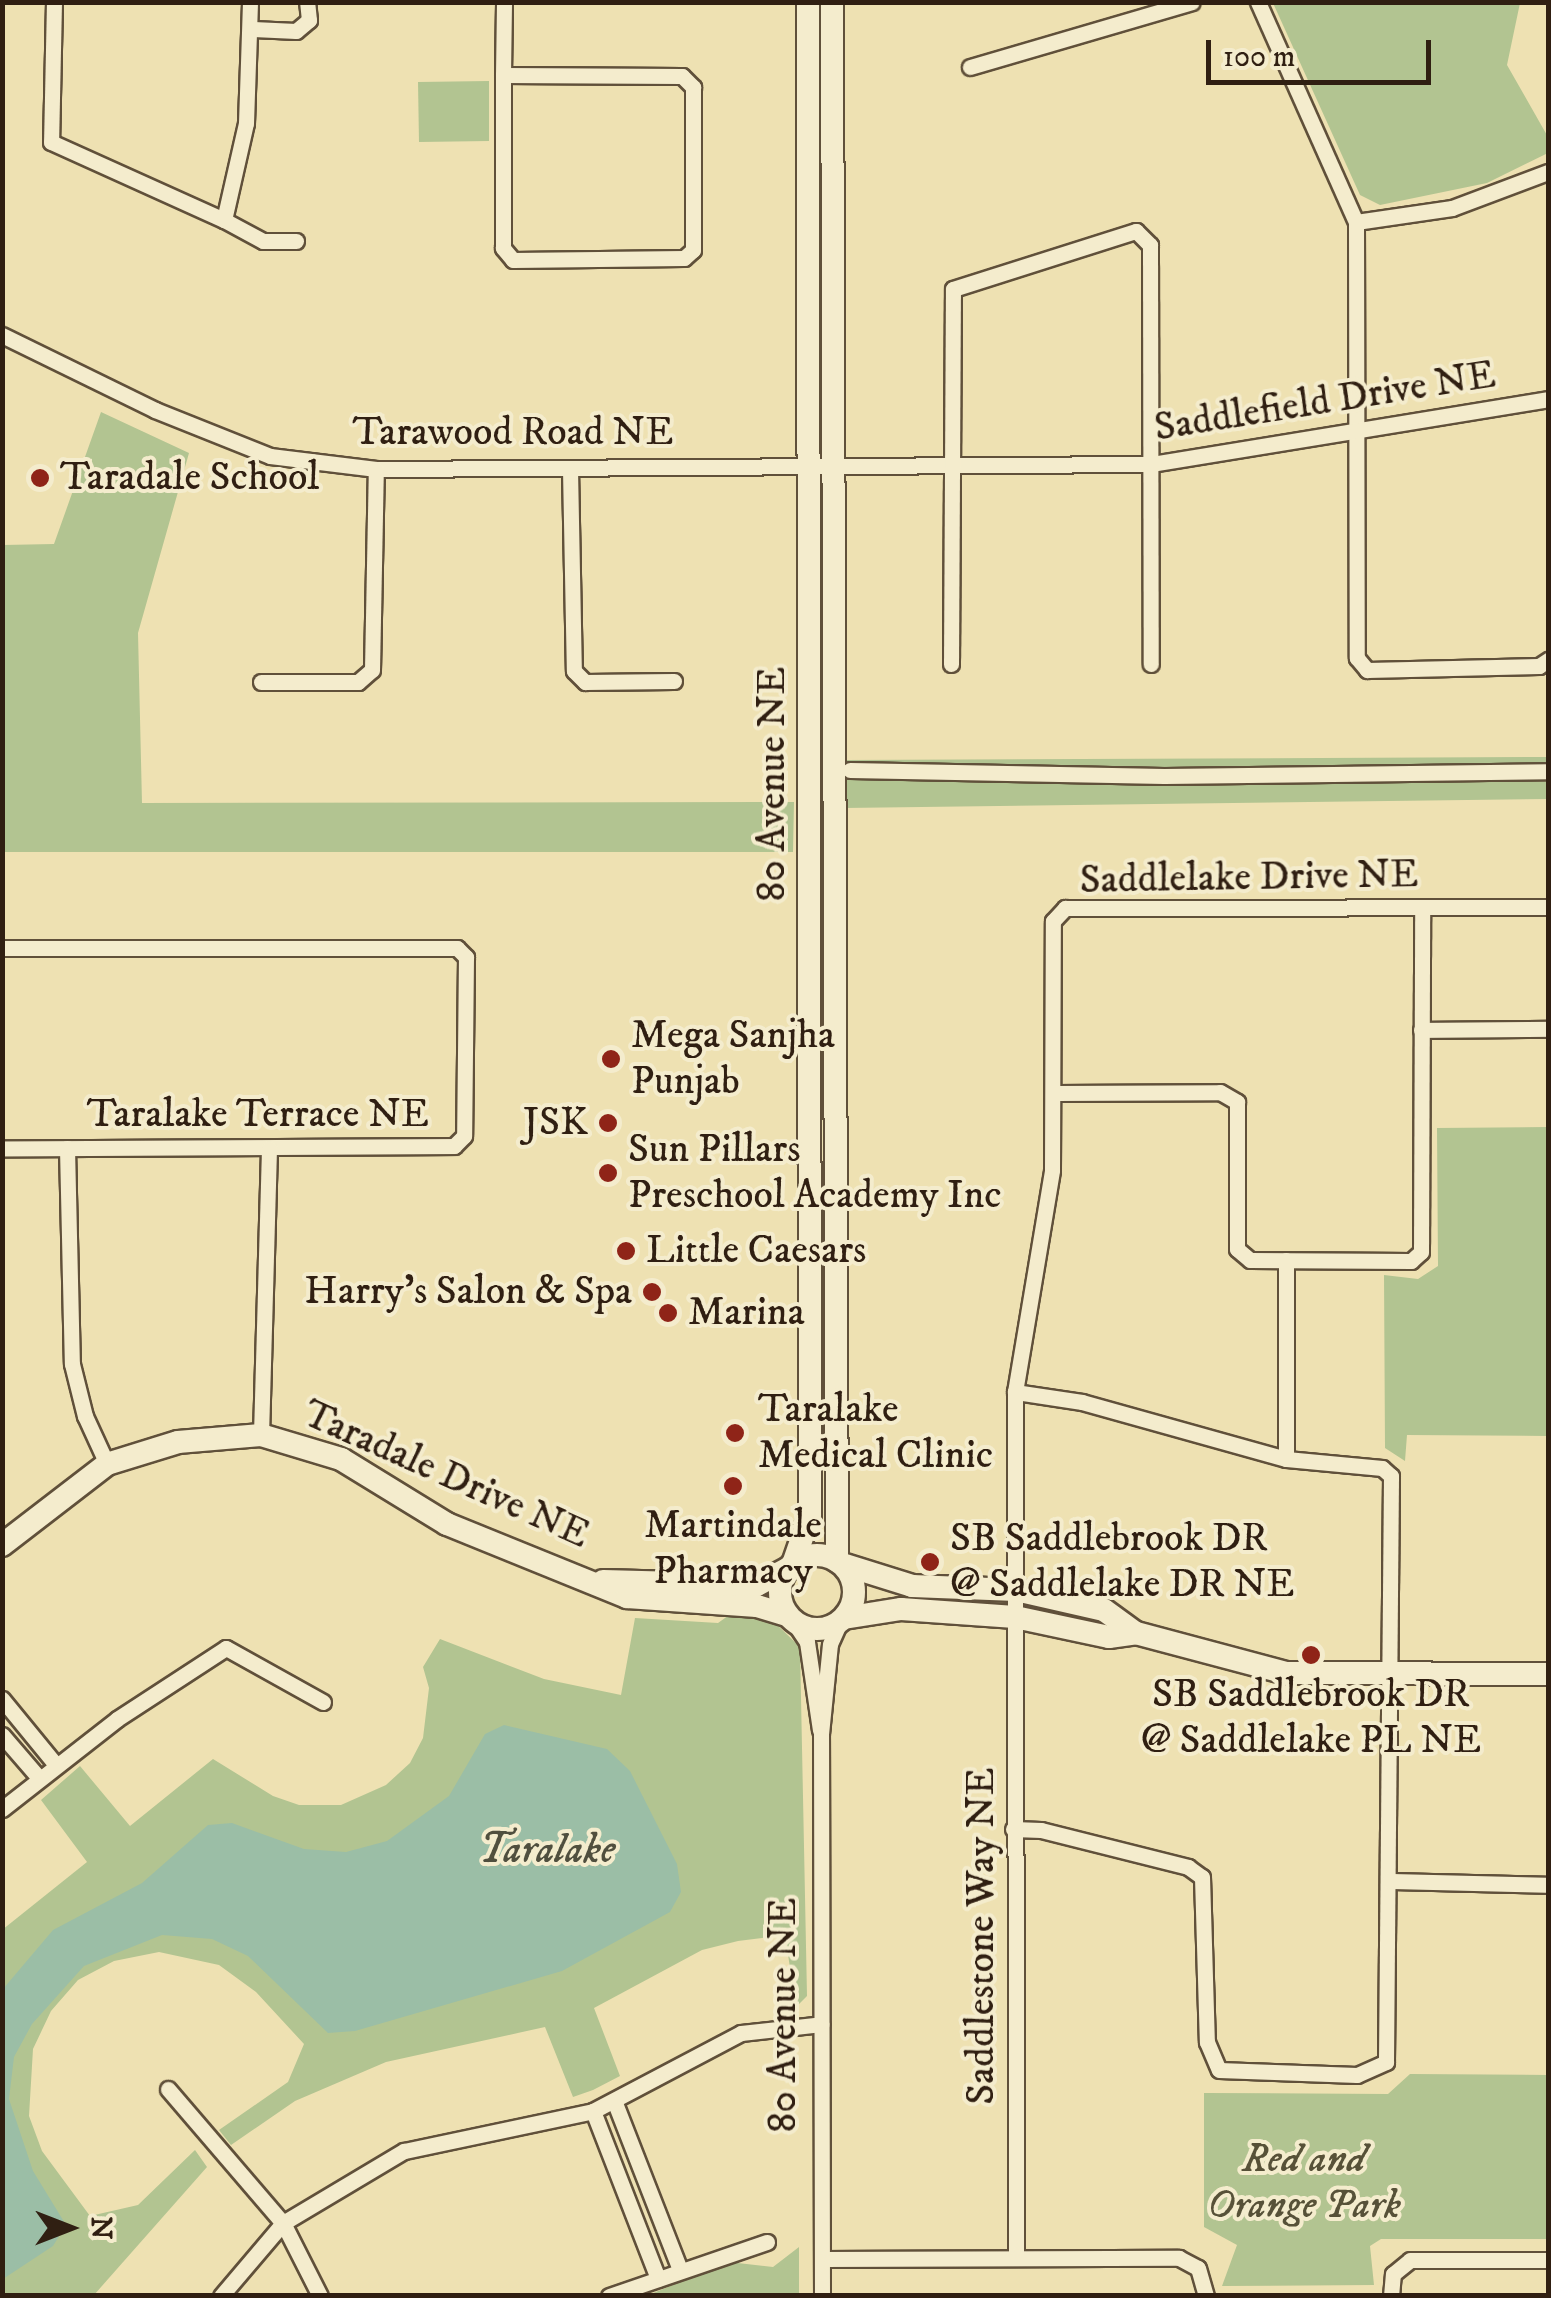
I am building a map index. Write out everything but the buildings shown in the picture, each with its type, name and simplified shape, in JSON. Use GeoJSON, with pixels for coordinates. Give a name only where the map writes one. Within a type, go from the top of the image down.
{"type":"FeatureCollection","features":[{"type":"Feature","properties":{"kind":"street"},"geometry":{"type":"LineString","coordinates":[[54,2],[51,142],[263,241],[296,242]]}},
{"type":"Feature","properties":{"kind":"street"},"geometry":{"type":"LineString","coordinates":[[224,220],[246,123],[250,2]]}},
{"type":"Feature","properties":{"kind":"street"},"geometry":{"type":"LineString","coordinates":[[252,29],[296,31],[309,20],[308,2]]}},
{"type":"Feature","properties":{"kind":"street"},"geometry":{"type":"LineString","coordinates":[[503,75],[682,76],[693,88],[693,250],[684,258],[514,260],[504,248],[503,75],[504,2]]}},
{"type":"Feature","properties":{"kind":"street","name":"80 Avenue NE"},"geometry":{"type":"LineString","coordinates":[[808,2],[822,465],[839,1562]]}},
{"type":"Feature","properties":{"kind":"street","name":"80 Avenue NE"},"geometry":{"type":"LineString","coordinates":[[791,1565],[810,1515],[822,465],[832,2]]}},
{"type":"Feature","properties":{"kind":"street"},"geometry":{"type":"LineString","coordinates":[[970,67],[1192,2]]}},
{"type":"Feature","properties":{"kind":"street"},"geometry":{"type":"LineString","coordinates":[[1258,2],[1356,222],[1360,432],[1357,658],[1367,670],[1540,666],[1548,660]]}},
{"type":"Feature","properties":{"kind":"street"},"geometry":{"type":"LineString","coordinates":[[1356,222],[1452,208],[1548,172]]}},
{"type":"Feature","properties":{"kind":"street"},"geometry":{"type":"LineString","coordinates":[[952,664],[953,289],[1136,230],[1150,245],[1151,664]]}},
{"type":"Feature","properties":{"kind":"street","name":"Tarawood Road NE"},"geometry":{"type":"LineString","coordinates":[[2,336],[155,410],[270,456],[376,469],[822,465]]}},
{"type":"Feature","properties":{"kind":"street","name":"Saddlefield Drive NE"},"geometry":{"type":"LineString","coordinates":[[822,465],[1152,464],[1548,399]]}},
{"type":"Feature","properties":{"kind":"street"},"geometry":{"type":"LineString","coordinates":[[260,682],[358,682],[372,670],[376,469]]}},
{"type":"Feature","properties":{"kind":"street"},"geometry":{"type":"LineString","coordinates":[[570,469],[574,671],[585,682],[674,681]]}},
{"type":"Feature","properties":{"kind":"street"},"geometry":{"type":"LineString","coordinates":[[850,770],[1164,776],[1548,770]]}},
{"type":"Feature","properties":{"kind":"street","name":"Saddlelake Drive NE"},"geometry":{"type":"LineString","coordinates":[[1015,1617],[1015,1392],[1052,1170],[1056,1093],[1053,921],[1064,908],[1548,907]]}},
{"type":"Feature","properties":{"kind":"street"},"geometry":{"type":"LineString","coordinates":[[1056,1093],[1220,1092],[1236,1102],[1237,1249],[1250,1260],[1411,1261],[1421,1252],[1422,908]]}},
{"type":"Feature","properties":{"kind":"street","name":"Taralake Terrace NE"},"geometry":{"type":"LineString","coordinates":[[2,948],[457,948],[466,957],[464,1136],[454,1146],[2,1148]]}},
{"type":"Feature","properties":{"kind":"street"},"geometry":{"type":"LineString","coordinates":[[1421,1030],[1548,1029]]}},
{"type":"Feature","properties":{"kind":"street"},"geometry":{"type":"LineString","coordinates":[[67,1148],[72,1364],[84,1416],[107,1464]]}},
{"type":"Feature","properties":{"kind":"street"},"geometry":{"type":"LineString","coordinates":[[261,1436],[269,1148]]}},
{"type":"Feature","properties":{"kind":"street"},"geometry":{"type":"LineString","coordinates":[[1286,1260],[1286,1460]]}},
{"type":"Feature","properties":{"kind":"street"},"geometry":{"type":"LineString","coordinates":[[1013,1829],[1151,1858],[1202,1877],[1208,2054],[1212,2066],[1232,2074],[1357,2075],[1386,2062],[1391,1476],[1382,1468],[1286,1460],[1082,1402],[1015,1392]]}},
{"type":"Feature","properties":{"kind":"street","name":"Taradale Drive NE"},"geometry":{"type":"LineString","coordinates":[[2,1545],[107,1464],[178,1442],[261,1436],[341,1460],[447,1524],[626,1597],[758,1606],[790,1618]]}},
{"type":"Feature","properties":{"kind":"street"},"geometry":{"type":"LineString","coordinates":[[1136,1633],[1109,1638],[1015,1617],[880,1608],[810,1629],[790,1618],[780,1598],[791,1565],[814,1554],[912,1586],[1016,1590],[1104,1610],[1136,1633],[1286,1673],[1388,1677],[1548,1674]]}},
{"type":"Feature","properties":{"kind":"street"},"geometry":{"type":"LineString","coordinates":[[839,1562],[854,1597],[842,1620]]}},
{"type":"Feature","properties":{"kind":"street","name":"Taradale Drive NE"},"geometry":{"type":"LineString","coordinates":[[589,1581],[757,1586],[791,1565]]}},
{"type":"Feature","properties":{"kind":"street","name":"Saddlestone Way NE"},"geometry":{"type":"LineString","coordinates":[[1015,1617],[1016,2256]]}},
{"type":"Feature","properties":{"kind":"street","name":"80 Avenue NE"},"geometry":{"type":"LineString","coordinates":[[790,1618],[806,1642],[821,1734]]}},
{"type":"Feature","properties":{"kind":"street","name":"80 Avenue NE"},"geometry":{"type":"LineString","coordinates":[[822,2296],[821,1734],[830,1644],[842,1620]]}},
{"type":"Feature","properties":{"kind":"street"},"geometry":{"type":"LineString","coordinates":[[2,1809],[56,1765],[226,1648],[323,1702]]}},
{"type":"Feature","properties":{"kind":"street"},"geometry":{"type":"LineString","coordinates":[[2,1700],[56,1765]]}},
{"type":"Feature","properties":{"kind":"street"},"geometry":{"type":"LineString","coordinates":[[2,1735],[38,1778]]}},
{"type":"Feature","properties":{"kind":"street"},"geometry":{"type":"LineString","coordinates":[[1389,1882],[1548,1885]]}},
{"type":"Feature","properties":{"kind":"street"},"geometry":{"type":"LineString","coordinates":[[221,2296],[283,2224],[404,2152],[594,2111],[741,2033],[822,2024]]}},
{"type":"Feature","properties":{"kind":"street"},"geometry":{"type":"LineString","coordinates":[[168,2089],[283,2224],[320,2296]]}},
{"type":"Feature","properties":{"kind":"street"},"geometry":{"type":"LineString","coordinates":[[614,2103],[680,2270]]}},
{"type":"Feature","properties":{"kind":"street"},"geometry":{"type":"LineString","coordinates":[[594,2111],[658,2279]]}},
{"type":"Feature","properties":{"kind":"street"},"geometry":{"type":"LineString","coordinates":[[610,2296],[767,2242]]}},
{"type":"Feature","properties":{"kind":"street"},"geometry":{"type":"LineString","coordinates":[[822,2259],[1186,2259],[1203,2274],[1206,2296]]}},
{"type":"Feature","properties":{"kind":"street"},"geometry":{"type":"LineString","coordinates":[[1390,2296],[1393,2274],[1410,2260],[1548,2260]]}},
{"type":"Feature","properties":{"kind":"green space"},"geometry":{"type":"Polygon","coordinates":[[[1273,3],[1520,3],[1507,65],[1548,137],[1548,153],[1487,183],[1380,205],[1360,195],[1273,3]]]}},
{"type":"Feature","properties":{"kind":"green space"},"geometry":{"type":"Polygon","coordinates":[[[489,81],[489,141],[419,142],[418,82],[489,81]]]}},
{"type":"Feature","properties":{"kind":"green space"},"geometry":{"type":"Polygon","coordinates":[[[101,412],[189,453],[138,633],[142,803],[794,802],[793,852],[3,852],[3,545],[54,544],[101,412]]]}},
{"type":"Feature","properties":{"kind":"green space"},"geometry":{"type":"Polygon","coordinates":[[[1548,757],[1548,799],[844,808],[845,760],[1548,757]]]}},
{"type":"Feature","properties":{"kind":"green space"},"geometry":{"type":"Polygon","coordinates":[[[1548,1127],[1548,1436],[1407,1435],[1405,1461],[1385,1448],[1384,1275],[1418,1279],[1438,1266],[1437,1128],[1548,1127]]]}},
{"type":"Feature","properties":{"kind":"green space"},"geometry":{"type":"Polygon","coordinates":[[[732,1613],[770,1618],[800,1647],[807,1996],[796,2007],[785,1935],[738,1941],[702,1950],[594,2008],[620,2076],[593,2090],[573,2097],[545,2027],[386,2062],[295,2101],[231,2145],[219,2130],[288,2082],[304,2044],[256,1992],[219,1965],[159,1952],[114,1961],[78,1980],[51,2011],[33,2049],[29,2116],[42,2151],[90,2216],[138,2205],[195,2150],[207,2167],[94,2295],[3,2295],[2,1930],[87,1862],[41,1800],[80,1766],[130,1826],[213,1759],[273,1796],[299,1805],[341,1805],[386,1785],[410,1763],[423,1738],[429,1688],[423,1667],[440,1639],[544,1679],[621,1695],[635,1618],[718,1623],[732,1613]]]}},
{"type":"Feature","properties":{"kind":"green space","name":"Red and Orange Park"},"geometry":{"type":"Polygon","coordinates":[[[1410,2074],[1548,2075],[1548,2239],[1381,2239],[1370,2246],[1374,2285],[1222,2286],[1237,2245],[1204,2227],[1204,2093],[1388,2094],[1410,2074]]]}},
{"type":"Feature","properties":{"kind":"green space"},"geometry":{"type":"Polygon","coordinates":[[[799,2247],[799,2295],[646,2296],[729,2262],[773,2267],[799,2247]]]}},
{"type":"Feature","properties":{"kind":"water","name":"Taralake"},"geometry":{"type":"Polygon","coordinates":[[[504,1725],[607,1749],[630,1771],[677,1864],[681,1892],[670,1912],[562,1971],[355,2031],[328,2033],[248,1956],[212,1939],[162,1935],[84,1966],[32,2024],[14,2057],[9,2099],[33,2171],[66,2225],[53,2246],[3,2279],[3,1989],[53,1930],[142,1883],[208,1825],[232,1823],[304,1849],[346,1852],[387,1841],[449,1796],[485,1734],[504,1725]]]}},
{"type":"Feature","properties":{"kind":"place","name":"Taradale School"},"geometry":{"type":"Point","coordinates":[40,478]}},
{"type":"Feature","properties":{"kind":"place","name":"Mega Sanjha Punjab"},"geometry":{"type":"Point","coordinates":[611,1059]}},
{"type":"Feature","properties":{"kind":"place","name":"JSK"},"geometry":{"type":"Point","coordinates":[608,1123]}},
{"type":"Feature","properties":{"kind":"place","name":"Sun Pillars Preschool Academy Inc"},"geometry":{"type":"Point","coordinates":[608,1173]}},
{"type":"Feature","properties":{"kind":"place","name":"Little Caesars"},"geometry":{"type":"Point","coordinates":[626,1251]}},
{"type":"Feature","properties":{"kind":"place","name":"Harry's Salon & Spa"},"geometry":{"type":"Point","coordinates":[652,1292]}},
{"type":"Feature","properties":{"kind":"place","name":"Marina"},"geometry":{"type":"Point","coordinates":[668,1313]}},
{"type":"Feature","properties":{"kind":"place","name":"Taralake Medical Clinic"},"geometry":{"type":"Point","coordinates":[735,1433]}},
{"type":"Feature","properties":{"kind":"place","name":"Martindale Pharmacy"},"geometry":{"type":"Point","coordinates":[733,1486]}},
{"type":"Feature","properties":{"kind":"place","name":"SB Saddlebrook DR @ Saddlelake DR NE"},"geometry":{"type":"Point","coordinates":[930,1562]}},
{"type":"Feature","properties":{"kind":"place","name":"SB Saddlebrook DR @ Saddlelake PL NE"},"geometry":{"type":"Point","coordinates":[1311,1655]}}]}
